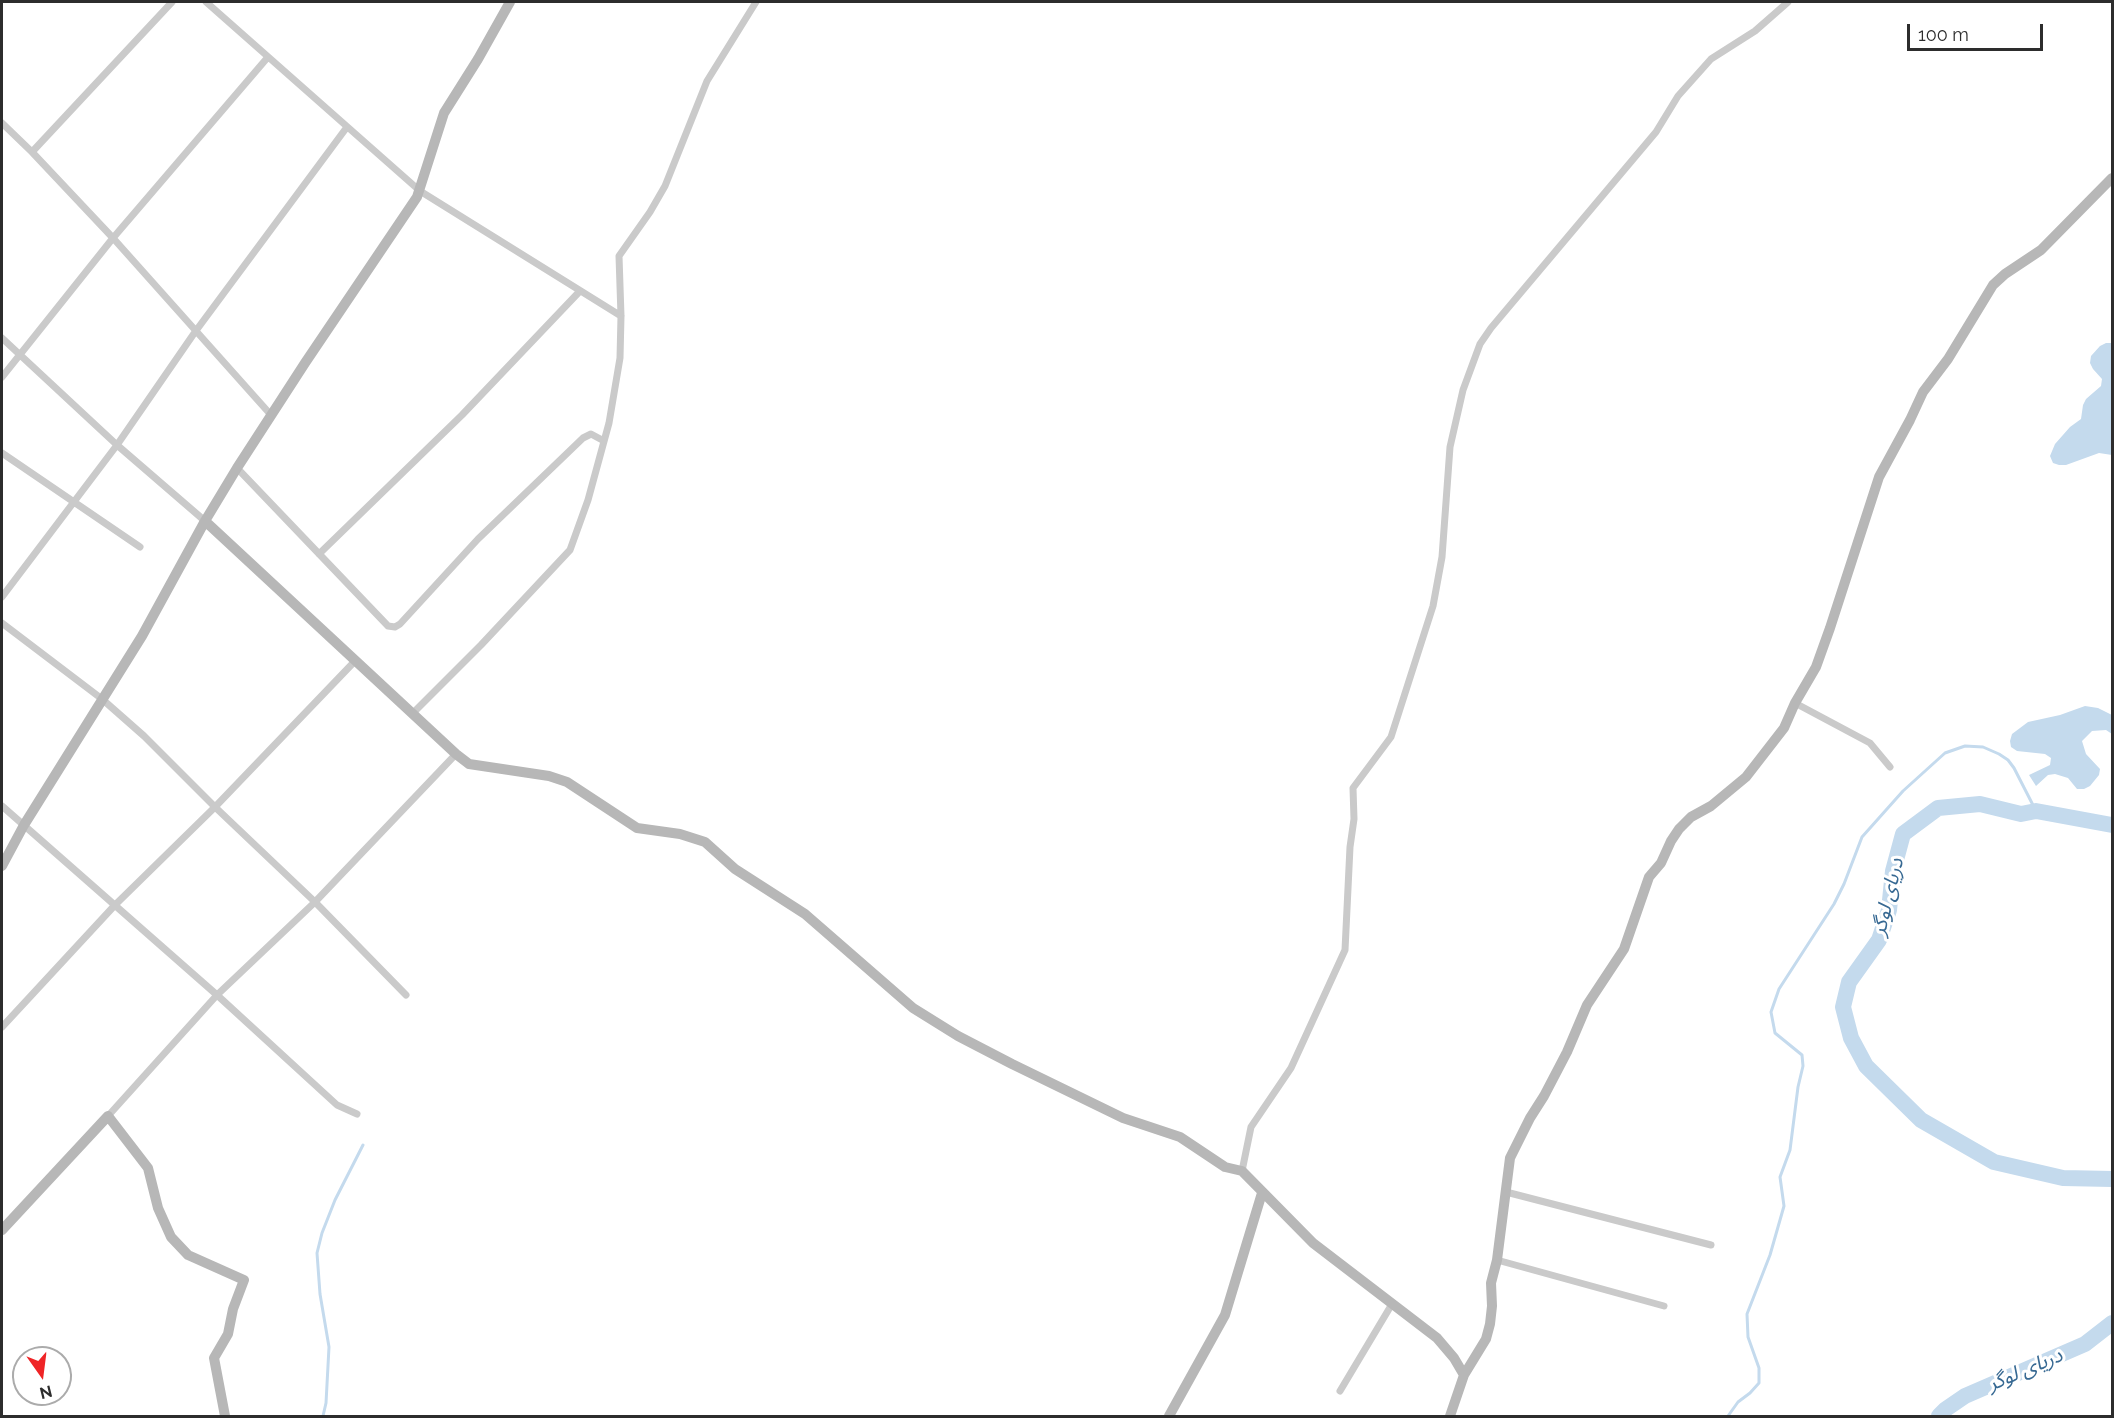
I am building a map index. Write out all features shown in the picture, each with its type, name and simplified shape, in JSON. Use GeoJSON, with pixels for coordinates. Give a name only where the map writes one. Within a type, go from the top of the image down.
{"type":"FeatureCollection","features":[{"type":"Feature","properties":{"kind":"street"},"geometry":{"type":"LineString","coordinates":[[32,152],[172,2]]}},
{"type":"Feature","properties":{"kind":"street"},"geometry":{"type":"LineString","coordinates":[[206,2],[420,192],[621,316]]}},
{"type":"Feature","properties":{"kind":"street"},"geometry":{"type":"LineString","coordinates":[[2,866],[24,825],[142,636],[237,468],[420,192],[444,114],[510,2]]}},
{"type":"Feature","properties":{"kind":"street"},"geometry":{"type":"LineString","coordinates":[[413,713],[481,645],[570,550],[588,500],[609,423],[620,358],[619,256],[650,212],[664,186],[707,81],[756,2]]}},
{"type":"Feature","properties":{"kind":"street"},"geometry":{"type":"LineString","coordinates":[[1242,1171],[1251,1127],[1290,1068],[1345,950],[1350,847],[1354,819],[1353,788],[1391,737],[1433,606],[1442,557],[1450,447],[1463,390],[1480,344],[1656,132],[1678,96],[1710,59],[1755,31],[1788,2]]}},
{"type":"Feature","properties":{"kind":"street"},"geometry":{"type":"LineString","coordinates":[[2,377],[113,238],[268,57]]}},
{"type":"Feature","properties":{"kind":"street"},"geometry":{"type":"LineString","coordinates":[[2,123],[113,238],[271,415]]}},
{"type":"Feature","properties":{"kind":"street"},"geometry":{"type":"LineString","coordinates":[[2,597],[117,445],[195,332],[347,127]]}},
{"type":"Feature","properties":{"kind":"street"},"geometry":{"type":"LineString","coordinates":[[1450,1416],[1464,1375],[1486,1339],[1492,1306],[1491,1283],[1497,1260],[1510,1158],[1567,1052],[1587,1005],[1624,949],[1649,878],[1679,829],[1691,817],[1727,794],[1746,777],[1784,728],[1795,703],[1816,667],[1879,477],[1923,392],[1948,359],[1993,285],[2005,274],[2041,250],[2112,178]]}},
{"type":"Feature","properties":{"kind":"street"},"geometry":{"type":"LineString","coordinates":[[320,554],[462,416],[580,291]]}},
{"type":"Feature","properties":{"kind":"street"},"geometry":{"type":"LineString","coordinates":[[2,338],[117,445],[205,521],[456,754],[470,764],[549,776],[567,782],[637,828],[680,834],[705,842],[735,869],[805,914],[913,1008],[958,1036],[1123,1118],[1180,1137],[1225,1167],[1242,1171],[1313,1243],[1437,1338],[1454,1358],[1464,1375]]}},
{"type":"Feature","properties":{"kind":"street"},"geometry":{"type":"LineString","coordinates":[[237,468],[388,626],[395,627],[478,539],[583,438],[591,434],[604,441]]}},
{"type":"Feature","properties":{"kind":"street"},"geometry":{"type":"LineString","coordinates":[[2,453],[140,546]]}},
{"type":"Feature","properties":{"kind":"street"},"geometry":{"type":"LineString","coordinates":[[2,623],[102,699],[144,736],[315,902],[406,995]]}},
{"type":"Feature","properties":{"kind":"street"},"geometry":{"type":"LineString","coordinates":[[2,1027],[115,905],[215,807],[355,661]]}},
{"type":"Feature","properties":{"kind":"street"},"geometry":{"type":"LineString","coordinates":[[1795,703],[1870,743],[1890,767]]}},
{"type":"Feature","properties":{"kind":"street"},"geometry":{"type":"LineString","coordinates":[[2,1230],[217,995],[315,902],[456,754]]}},
{"type":"Feature","properties":{"kind":"street"},"geometry":{"type":"LineString","coordinates":[[2,806],[217,995],[337,1105],[357,1114]]}},
{"type":"Feature","properties":{"kind":"street"},"geometry":{"type":"LineString","coordinates":[[108,1116],[148,1168],[158,1208],[171,1238],[188,1255],[244,1280],[233,1309],[228,1334],[214,1358],[225,1416]]}},
{"type":"Feature","properties":{"kind":"street"},"geometry":{"type":"LineString","coordinates":[[1506,1192],[1711,1245]]}},
{"type":"Feature","properties":{"kind":"street"},"geometry":{"type":"LineString","coordinates":[[1169,1416],[1225,1315],[1262,1193]]}},
{"type":"Feature","properties":{"kind":"street"},"geometry":{"type":"LineString","coordinates":[[1497,1260],[1664,1306]]}},
{"type":"Feature","properties":{"kind":"street"},"geometry":{"type":"LineString","coordinates":[[1340,1391],[1392,1304]]}},
{"type":"Feature","properties":{"kind":"water"},"geometry":{"type":"Polygon","coordinates":[[[2106,343],[2112,343],[2112,455],[2099,453],[2066,465],[2053,463],[2050,456],[2055,444],[2070,427],[2081,419],[2086,399],[2101,386],[2102,379],[2090,363],[2091,356],[2106,343]]]}},
{"type":"Feature","properties":{"kind":"water"},"geometry":{"type":"Polygon","coordinates":[[[2085,706],[2098,708],[2112,715],[2112,734],[2106,730],[2092,731],[2082,741],[2086,754],[2100,769],[2099,775],[2090,786],[2084,789],[2077,789],[2068,778],[2055,774],[2048,775],[2036,786],[2029,775],[2050,765],[2051,758],[2045,754],[2017,751],[2011,747],[2012,734],[2028,722],[2060,715],[2085,706]]]}},
{"type":"Feature","properties":{"kind":"waterway"},"geometry":{"type":"LineString","coordinates":[[1728,1416],[1738,1402],[1759,1383],[1759,1368],[1748,1337],[1747,1314],[1770,1255],[1784,1206],[1780,1177],[1790,1150],[1803,1066],[1802,1055],[1775,1033],[1771,1012],[1779,989],[1834,904],[1862,837],[1903,791],[1945,753],[1965,746],[1983,747],[1999,754],[2014,768],[2036,811]]}},
{"type":"Feature","properties":{"kind":"waterway","name":"دریای لوگر"},"geometry":{"type":"LineString","coordinates":[[2112,825],[2036,811],[2021,814],[1980,804],[1938,808],[1903,834],[1893,871],[1889,910],[1879,940],[1849,982],[1843,1007],[1851,1038],[1866,1066],[1921,1120],[1994,1162],[2063,1178],[2112,1179]]}},
{"type":"Feature","properties":{"kind":"waterway"},"geometry":{"type":"LineString","coordinates":[[323,1416],[326,1403],[329,1347],[320,1294],[317,1253],[335,1200],[363,1145]]}},
{"type":"Feature","properties":{"kind":"waterway","name":"دریای لوگر"},"geometry":{"type":"LineString","coordinates":[[1939,1416],[1965,1396],[2085,1344],[2112,1323]]}}]}
